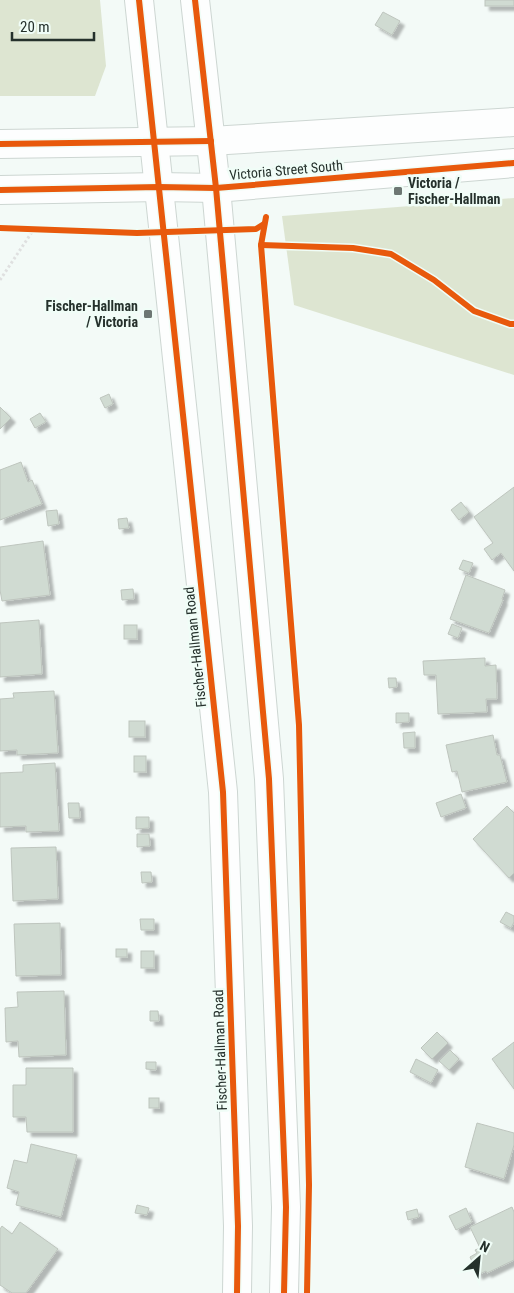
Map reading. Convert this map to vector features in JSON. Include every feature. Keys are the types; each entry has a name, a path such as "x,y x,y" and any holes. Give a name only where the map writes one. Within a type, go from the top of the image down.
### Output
{"main road":[{"name":"Fischer-Hallman Road","path":"139,0 223,792 238,1226 237,1293"},
{"path":"195,0 216,188 269,779 286,1207 284,1293"},
{"path":"0,144 211,141 514,122"},
{"name":"Victoria Street South","path":"0,190 159,187 216,188 514,163"}],"path":[{"path":"25,229 43,230"},
{"path":"0,280 34,229"}],"green space":[{"path":"0,0 100,0 106,66 95,96 0,96"},
{"path":"514,198 514,375 294,305 282,216"}],"building":[{"path":"485,0 514,0 514,6 485,6"},
{"path":"383,12 400,21 392,35 375,25"},
{"path":"109,394 113,404 105,408 100,398"},
{"path":"0,407 11,418 0,429"},
{"path":"40,413 46,422 35,428 30,419"},
{"path":"21,462 28,482 32,480 42,504 0,520 0,470"},
{"path":"514,487 514,571 501,553 492,560 484,549 493,543 474,517"},
{"path":"461,502 469,512 459,520 451,510"},
{"path":"57,510 59,524 48,526 46,511"},
{"path":"127,518 129,528 119,529 118,519"},
{"path":"43,541 50,595 2,601 0,590 0,547"},
{"path":"463,560 473,563 469,573 459,569"},
{"path":"466,575 505,590 503,600 489,633 450,619"},
{"path":"133,589 134,599 122,600 121,590"},
{"path":"39,620 42,674 0,677 0,623"},
{"path":"452,624 462,628 458,638 448,634"},
{"path":"124,625 137,625 137,639 124,639"},
{"path":"485,658 485,666 496,665 497,699 486,699 487,712 438,714 436,675 424,675 423,661"},
{"path":"388,678 396,678 397,687 389,688"},
{"path":"54,691 58,753 17,755 17,750 0,751 0,699 14,698 13,693"},
{"path":"396,713 409,713 409,722 396,723"},
{"path":"129,721 145,721 145,737 129,737"},
{"path":"415,732 415,748 404,748 403,733"},
{"path":"493,735 497,755 500,755 507,782 462,792 457,771 452,772 446,745"},
{"path":"134,756 146,756 146,772 134,772"},
{"path":"55,763 59,831 26,832 26,826 0,827 0,773 23,772 23,765"},
{"path":"461,794 466,808 441,817 436,803"},
{"path":"68,803 79,803 80,818 69,818"},
{"path":"507,806 514,813 514,873 509,878 473,839"},
{"path":"136,817 149,817 149,828 136,829"},
{"path":"137,834 149,834 150,846 137,847"},
{"path":"56,847 58,899 13,901 11,848"},
{"path":"141,872 151,872 152,882 142,883"},
{"path":"506,912 514,916 511,928 500,922"},
{"path":"140,919 154,919 154,930 141,930"},
{"path":"60,923 61,975 16,976 14,924"},
{"path":"116,949 127,949 127,957 116,957"},
{"path":"141,951 154,951 154,968 141,968"},
{"path":"64,991 66,1055 19,1057 18,1041 6,1042 5,1008 18,1007 17,992"},
{"path":"150,1011 158,1011 159,1021 150,1021"},
{"path":"437,1032 448,1043 432,1059 421,1048"},
{"path":"514,1042 514,1089 492,1059"},
{"path":"450,1050 459,1059 449,1070 439,1061"},
{"path":"416,1059 438,1070 431,1083 410,1072"},
{"path":"146,1062 156,1062 156,1070 146,1069"},
{"path":"26,1068 73,1068 73,1132 27,1132 26,1117 13,1117 13,1085 26,1085"},
{"path":"149,1098 159,1098 159,1108 149,1108"},
{"path":"477,1123 514,1133 514,1145 504,1179 465,1167"},
{"path":"31,1144 77,1155 61,1217 16,1205 19,1192 7,1188 14,1160 27,1163"},
{"path":"137,1205 149,1208 147,1215 135,1213"},
{"path":"512,1207 514,1212 514,1260 487,1273 486,1271 478,1275 470,1257 477,1253 475,1250 480,1248 470,1227"},
{"path":"466,1208 472,1222 456,1230 449,1216"},
{"path":"417,1209 419,1217 408,1220 406,1212"},
{"path":"20,1222 58,1249 26,1293 12,1293 0,1285 0,1229 2,1226 12,1234"}],"cycle path":[{"path":"139,0 223,792 238,1226 237,1293"},
{"path":"195,0 216,188 269,779 286,1207 284,1293"},
{"path":"0,144 211,141"},
{"path":"0,190 159,187 216,188 514,163"},
{"path":"266,217 261,245 299,725 309,1185 307,1293"},
{"path":"0,228 137,233 256,229 264,224"},
{"path":"261,245 353,248 391,254 434,280 474,311 514,324"}],"place":[{"name":"Victoria / Fischer-Hallman","path":"398,191"},
{"name":"Fischer-Hallman / Victoria","path":"148,314"}]}
